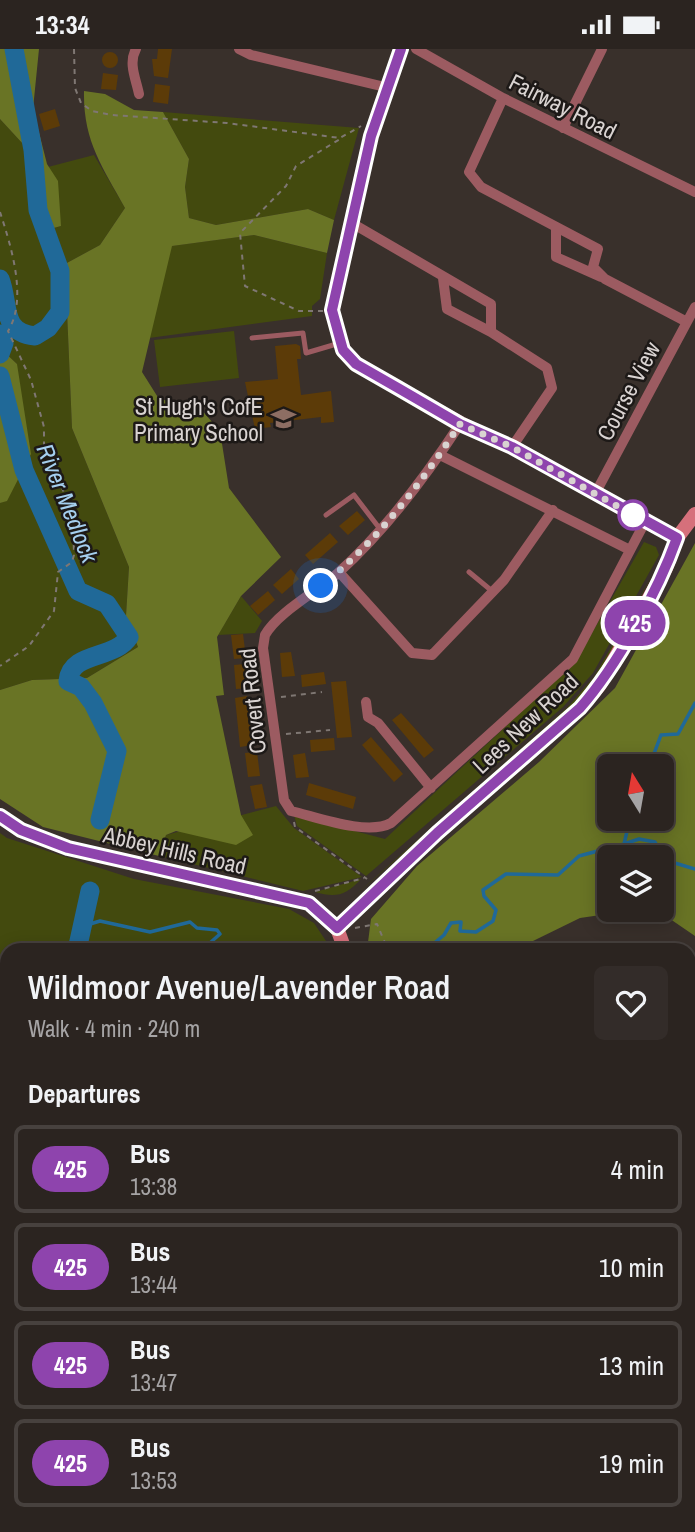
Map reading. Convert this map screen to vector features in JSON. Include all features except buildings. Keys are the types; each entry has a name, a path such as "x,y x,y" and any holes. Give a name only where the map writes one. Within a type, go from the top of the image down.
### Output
{"street":[{"path":"136,49 132,57 139,94"},
{"path":"239,49 251,55 385,87"},
{"path":"401,49 385,87 350,222 332,310 343,350 356,364 460,424 512,447 677,538"},
{"name":"Fairway Road","path":"416,49 503,98 695,193"},
{"path":"563,128 602,49"},
{"path":"503,98 469,172 481,187 598,250 593,267 605,279"},
{"path":"350,222 491,304 491,332"},
{"path":"556,227 556,257 687,322"},
{"path":"443,278 447,309 491,332 547,368 552,388 512,447"},
{"name":"Course View","path":"595,494 695,307"},
{"name":"Covert Road","path":"291,811 284,800 263,648 265,635 339,572 380,529 439,456 460,424"},
{"path":"439,456 630,550"},
{"path":"339,572 412,653 424,656 439,650 504,580 553,510"},
{"name":"Lees New Road","path":"337,928 437,833 580,708 598,686 666,568 677,538 695,513"},
{"path":"291,811 363,828 383,827 431,788 573,659 645,522"},
{"path":"366,702 368,717 378,723 431,788"},
{"name":"Abbey Hills Road","path":"0,816 21,830 68,848 309,903 337,928"},
{"path":"337,928 342,943"}],"lane":[{"path":"252,338 303,333 306,353 320,351 341,342"},
{"path":"326,515 354,495 380,529"},
{"path":"469,572 492,591"}],"path":[{"path":"74,49 75,88 81,103 92,111 113,115 227,123 341,138"},
{"path":"332,310 306,313 245,286 240,233 286,186 296,166 361,126"},
{"path":"0,212 15,280 14,321 8,331 31,380 44,428 44,454 68,500 73,517 72,562 60,570 54,611 29,646 0,666"},
{"path":"270,698 322,692"},
{"path":"275,735 330,730"},
{"path":"291,811 295,827 366,878 311,892"},
{"path":"337,928 377,924 385,943"}],"green space":[{"path":"0,49 39,49 33,109 47,164 58,181 61,226 50,229 34,204 23,144 0,119"},
{"path":"84,91 105,94 134,110 163,112 189,159 185,187 189,218 216,225 308,209 334,220 327,253 254,235 172,246 142,372 159,399 199,407 220,431 229,488 281,557 241,596 217,637 224,695 216,696 241,815 253,835 236,845 176,831 166,835 159,856 43,827 0,799 0,690 32,680 87,678 138,647 126,616 129,567 72,428 65,264 100,245 125,208 90,139"},
{"path":"163,112 359,128 334,220 308,209 216,225 189,218 185,187 189,159"},
{"path":"0,119 23,144 34,204 50,229 61,226 48,167 94,155 125,208 100,245 65,264 72,428 129,567 126,616 138,647 87,678 32,680 0,690 0,503 7,500 17,364 0,348"},
{"path":"254,235 327,253 320,299 312,306 312,316 149,338 171,246"},
{"path":"234,331 239,378 160,387 154,340"},
{"path":"0,348 17,364 31,454 7,501 0,503"},
{"path":"644,542 656,547 659,555 593,673 563,707 366,876 297,826 294,815 385,839 576,661"},
{"path":"695,543 695,936 674,922 674,845 597,845 597,916 580,918 531,943 368,943 371,919 417,866 539,762 615,688"},
{"path":"656,569 596,678 569,710 352,898 567,708 594,677"},
{"path":"241,596 262,621 255,633 218,635"},
{"path":"276,806 294,828 362,877 303,891 160,856 166,835"},
{"path":"0,833 7,838 134,879 289,909 314,923 327,943 0,943"},
{"path":"361,879 340,894 315,892"}],"waterway":[{"name":"River Medlock","path":"0,279 8,316 16,329 35,336 48,328 60,312 60,271 38,210 33,150 14,49"},
{"name":"River Medlock","path":"0,334 4,343 0,354"},
{"name":"River Medlock","path":"0,376 24,470 78,591 107,604 129,637 114,649 77,665 71,671 68,681 81,687 93,703 117,751 100,820"},
{"path":"654,754 661,735 678,734 695,703"},
{"path":"434,943 444,935 451,923 461,922 460,931 476,932 493,921 496,910 484,896 483,890 506,874 558,875 579,856 624,844 627,831"},
{"path":"624,844 639,839 655,842 665,860 695,869"},
{"name":"River Medlock","path":"79,943 90,891"},
{"path":"81,932 88,930 90,924 100,921 150,932 190,922 197,928 217,930 220,934 212,943"}],"bus line":[{"name":"425","path":"0,816 21,830 68,848 115,861 309,903 337,928 361,902 437,833 580,708 598,686 666,568 677,538 512,447 460,424 356,364 343,350 332,310 371,136 385,87 401,49"}],"place":[{"name":"St Hugh's CofE Primary School","path":"283,419"}],"route":[{"path":"321,586 339,572 380,529 439,456 460,424 512,447 633,515"}]}
